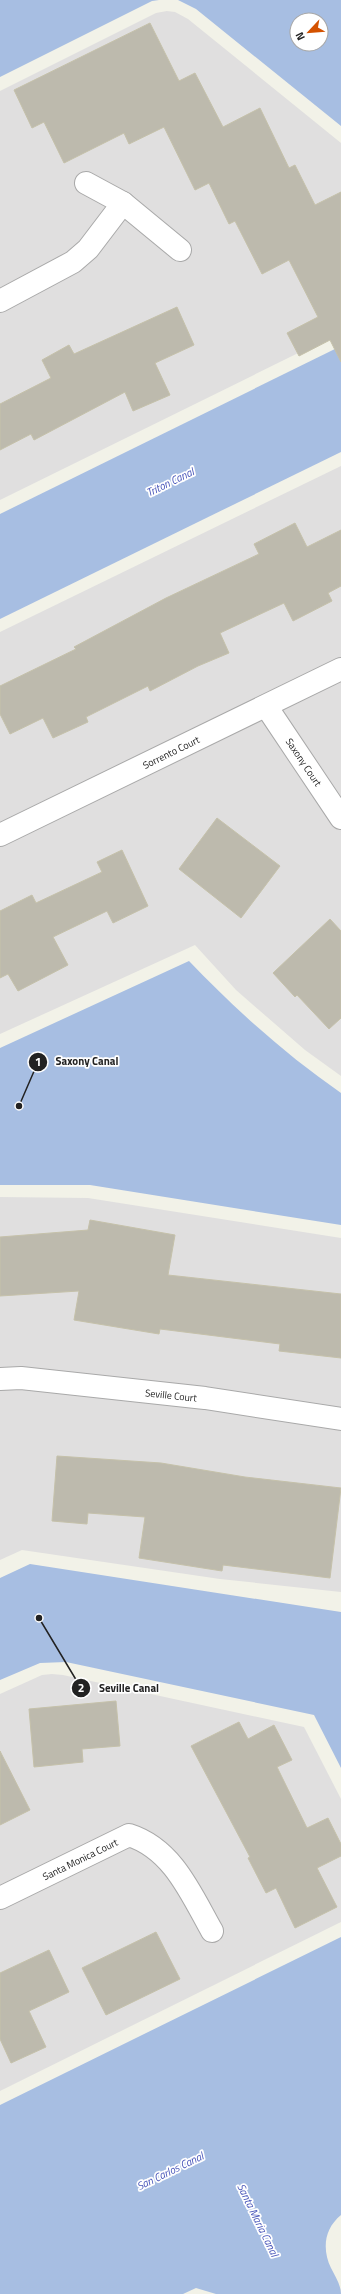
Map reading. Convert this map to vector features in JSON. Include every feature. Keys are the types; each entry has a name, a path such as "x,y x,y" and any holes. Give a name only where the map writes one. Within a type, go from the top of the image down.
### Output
{"street":[{"path":"86,183 123,203 180,250"},
{"path":"0,300 73,262 88,249 123,203"},
{"name":"Sorrento Court","path":"0,835 341,669"},
{"name":"Saxony Court","path":"266,706 341,818"},
{"name":"Seville Court","path":"0,1379 21,1378 205,1398 341,1419"},
{"name":"Santa Monica Court","path":"0,1898 129,1835 146,1842 163,1854 177,1871 212,1931"}],"shaded area":[{"path":"167,11 175,12 188,19 341,143 341,332 0,500 0,91 156,13"},
{"path":"341,466 341,1076 305,1050 236,990 195,945 0,1034 0,632"},
{"path":"0,1197 88,1198 341,1238 341,1592 220,1579 22,1550 0,1560"},
{"path":"42,1675 63,1675 304,1727 341,1799 341,1922 0,2091 0,1694"}],"water":[{"path":"0,0 159,0 152,1 0,77"},
{"path":"178,0 341,0 341,126 196,9"},
{"name":"Triton Canal","path":"341,346 341,452 0,619 0,514"},
{"path":"189,961 262,1031 300,1063 341,1093 341,1225 90,1185 0,1185 0,1048"},
{"path":"30,1564 341,1612 341,1768 314,1715 66,1662 40,1663 0,1680 0,1578"},
{"path":"341,1937 341,2215 335,2221 328,2233 326,2240 326,2254 339,2284 341,2294 216,2294 196,2288 183,2294 0,2294 0,2105"}],"building":[{"path":"150,23 179,81 195,73 223,127 260,108 289,168 295,165 315,205 341,192 341,362 330,340 299,356 287,333 318,317 289,260 262,274 235,221 229,224 209,183 195,190 164,127 129,144 124,133 64,163 44,122 32,128 14,90"},
{"path":"177,307 194,345 155,363 170,395 133,411 125,392 34,440 31,434 0,450 0,404 51,378 42,360 69,345 74,354"},
{"path":"295,523 307,547 341,530 341,586 328,593 332,601 293,621 284,603 220,633 229,653 198,666 150,691 148,686 86,717 88,722 53,738 43,718 10,734 0,714 0,686 76,649 74,647 166,598 259,554 254,544"},
{"path":"217,818 280,866 241,918 179,869"},
{"path":"122,850 148,906 113,923 107,911 53,937 68,965 18,991 8,974 0,978 0,911 32,895 36,903 102,872 97,862"},
{"path":"330,919 341,931 341,1018 329,1029 297,995 295,997 273,973"},
{"path":"90,1220 175,1235 168,1275 341,1294 341,1358 279,1351 280,1344 160,1329 159,1334 74,1320 79,1291 0,1296 0,1237 88,1230"},
{"path":"57,1456 161,1463 245,1477 341,1488 330,1578 223,1565 222,1571 139,1558 145,1517 88,1513 87,1524 52,1521"},
{"path":"116,1701 120,1746 82,1749 83,1762 34,1767 29,1709"},
{"path":"239,1722 248,1739 274,1725 292,1760 277,1767 307,1828 328,1818 341,1844 341,1856 317,1868 337,1907 295,1928 276,1888 266,1893 248,1858 250,1857 191,1746"},
{"path":"0,1751 30,1810 0,1825"},
{"path":"156,1932 180,1979 106,2015 82,1968"},
{"path":"49,1950 69,1992 29,2011 46,2047 11,2063 0,2039 0,1973"}],"place":[{"name":"Saxony Canal","path":"19,1106"},
{"name":"Seville Canal","path":"39,1618"}],"water label":[{"name":"San Carlos Canal","path":"170,2171"},
{"name":"Santa Maria Canal","path":"258,2220"}]}
